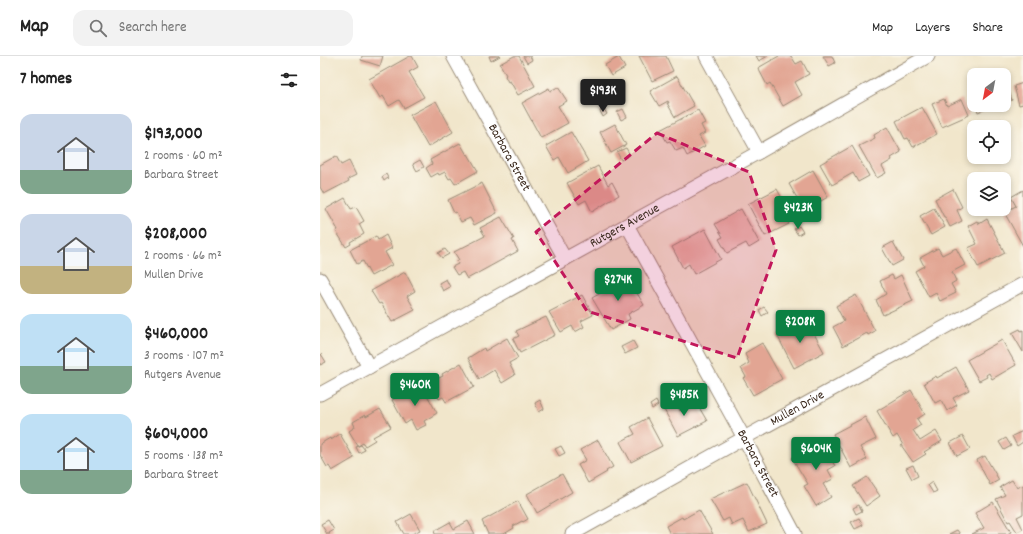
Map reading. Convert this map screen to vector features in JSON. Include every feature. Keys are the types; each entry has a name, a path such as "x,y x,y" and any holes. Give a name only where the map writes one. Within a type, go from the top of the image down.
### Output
{"street":[{"name":"Barbara Street","path":"453,56 565,259"},
{"path":"706,56 759,152"},
{"name":"Rutgers Avenue","path":"320,394 759,152 928,56"},
{"name":"Barbara Street","path":"626,225 744,438 795,534"},
{"path":"320,279 369,367"},
{"name":"Mullen Drive","path":"572,534 1023,284"}],"highlighted area":[{"path":"657,133 749,172 776,250 737,358 587,311 536,232"}],"building":[{"path":"362,56 383,56 380,66 361,60"},
{"path":"412,56 418,67 409,72 424,97 404,108 399,100 389,106 383,96 380,98 369,79"},
{"path":"489,56 500,56 491,61"},
{"path":"514,56 519,56 535,86 518,95 510,81 508,82 500,64"},
{"path":"523,56 530,56 532,60 527,63"},
{"path":"639,56 666,56 673,71 652,81"},
{"path":"756,56 768,56 759,61"},
{"path":"779,56 791,56 796,64 802,61 809,74 795,82 802,95 783,106 770,83 767,85 758,68"},
{"path":"823,56 832,56 835,63 829,66"},
{"path":"619,57 625,68 611,76 605,65"},
{"path":"677,76 694,106 675,117 667,103 669,103 668,101 659,106 650,91"},
{"path":"1023,83 1023,104 1019,105 1014,86"},
{"path":"558,87 567,101 558,106 568,123 541,138 522,103 549,88 550,91"},
{"path":"944,99 947,106 962,99 969,115 942,127 932,104"},
{"path":"436,101 453,132 428,147 410,115"},
{"path":"922,107 937,134 913,147 908,138 905,139 896,121"},
{"path":"604,109 607,114 603,117 600,111"},
{"path":"623,109 627,117 621,120 617,112"},
{"path":"698,110 705,123 701,125 705,133 699,136 705,146 687,156 683,148 676,151 670,141 667,142 660,130"},
{"path":"615,124 626,145 611,153 600,132"},
{"path":"887,127 901,152 882,166 886,173 877,178 859,146 875,138 874,135"},
{"path":"571,132 588,161 568,173 559,157 554,160 546,146"},
{"path":"460,143 478,171 455,184 451,178 449,179 445,172 439,175 438,173 431,177 426,168 432,164 430,160"},
{"path":"852,146 869,176 858,182 853,173 832,185 820,164"},
{"path":"626,148 630,155 621,160 617,152"},
{"path":"336,156 341,165 349,161 356,175 348,179 349,181 324,194 320,187 320,165"},
{"path":"420,160 424,167 417,171 413,164"},
{"path":"598,166 608,185 612,182 619,195 592,212 586,200 579,204 567,183"},
{"path":"813,170 828,197 810,207 807,202 801,205 789,184"},
{"path":"386,174 388,178 384,181 382,177"},
{"path":"482,183 497,213 474,225 470,218 461,222 456,212 454,213 448,200"},
{"path":"777,189 787,208 782,211 789,224 765,236 748,204"},
{"path":"953,189 962,207 957,210 962,221 950,227 935,199"},
{"path":"1023,190 1023,246 1006,216 1011,216 1011,208 1016,206 1011,197"},
{"path":"345,198 351,209 356,207 364,221 359,224 364,234 350,242 351,244 346,247 336,231 338,230 326,209"},
{"path":"934,208 945,227 931,235 920,216"},
{"path":"741,209 759,242 749,248 746,243 727,253 719,239 723,237 715,224"},
{"path":"501,217 514,239 512,240 518,251 467,279 463,272 457,275 452,267 458,264 457,261 459,260 454,252 485,236 480,228"},
{"path":"987,219 1005,253 978,267 968,248 977,244 968,226 977,221 979,224"},
{"path":"799,226 803,232 798,235 794,229"},
{"path":"705,229 721,259 694,274 689,264 683,268 672,247"},
{"path":"386,235 392,248 385,252 392,265 371,276 363,261 357,264 350,250 376,236 378,240"},
{"path":"893,242 903,260 892,266 882,248"},
{"path":"938,248 942,255 956,248 965,265 952,272 956,281 951,284 956,293 940,301 936,293 929,297 915,271 924,266 920,258"},
{"path":"445,249 449,254 442,258 438,253"},
{"path":"405,272 415,291 407,296 415,310 392,322 381,303 379,304 371,291"},
{"path":"625,273 644,305 628,314 630,319 611,330 592,298 615,285 612,280"},
{"path":"892,275 894,279 901,275 913,301 883,315 876,300 886,294 880,281"},
{"path":"446,279 450,287 443,291 439,283"},
{"path":"582,295 593,315 581,321 584,327 575,332 572,326 561,332 549,312"},
{"path":"856,295 875,331 868,335 867,333 843,346 833,327 844,321 836,306"},
{"path":"764,307 768,312 762,316 759,310"},
{"path":"546,317 555,335 520,353 513,339 519,336 516,331"},
{"path":"806,319 824,352 794,368 777,335"},
{"path":"1020,329 1021,331 1023,330 1023,352 1012,333"},
{"path":"507,338 518,358 509,363 515,375 502,383 494,370 479,379 468,358 484,348 485,351"},
{"path":"1002,340 1016,365 992,379 989,373 986,375 987,377 979,381 967,360"},
{"path":"633,341 637,348 625,354 621,347"},
{"path":"762,343 782,379 753,395 743,378 746,377 741,368 749,363 745,353"},
{"path":"321,354 326,362 320,365 320,355"},
{"path":"461,363 474,387 446,402 443,397 439,399 430,382 443,376 442,374"},
{"path":"956,367 969,390 953,398 957,405 947,411 941,400 935,403 924,383 936,376 937,378"},
{"path":"422,386 437,413 424,421 426,425 416,430 411,420 405,424 392,400 408,391 409,393"},
{"path":"911,390 925,414 917,419 921,425 913,430 920,441 936,431 942,441 924,452 926,454 913,462 901,445 903,445 897,435 893,438 877,411"},
{"path":"673,398 680,411 696,402 707,421 678,436 661,404"},
{"path":"540,400 544,409 539,412 535,403"},
{"path":"656,401 658,405 652,409 650,405"},
{"path":"380,409 391,427 373,437 375,440 365,446 363,443 358,446 349,431 355,427 353,422"},
{"path":"865,417 876,439 860,447 867,459 851,468 833,434"},
{"path":"647,418 662,446 631,462 620,442 635,434 631,427"},
{"path":"1023,431 1023,442 1017,446 1012,436"},
{"path":"340,434 354,458 332,471 329,466 327,467 320,455 320,444 330,438 331,440"},
{"path":"963,436 970,449 957,456 950,443"},
{"path":"1006,438 1011,446 1004,450 999,442"},
{"path":"598,440 613,467 588,483 578,465 586,460 580,450"},
{"path":"821,441 835,466 828,470 833,479 823,484 831,497 816,506 804,486 808,484 792,458"},
{"path":"361,445 365,450 359,453 356,447"},
{"path":"561,446 565,453 559,456 555,449"},
{"path":"985,456 999,480 990,485 977,460"},
{"path":"913,465 918,476 912,479 906,468"},
{"path":"562,474 572,492 537,513 527,494"},
{"path":"867,477 880,496 866,506 853,486"},
{"path":"1012,480 1017,488 1023,485 1023,514 1017,517 1023,529 1017,532 1010,521 1008,522 996,499 1005,495 1000,487"},
{"path":"747,482 767,524 749,532 743,520 732,525 729,518 723,521 710,499"},
{"path":"932,482 937,491 933,493 928,485"},
{"path":"518,501 528,519 513,526 514,528 504,534 488,534 482,521"},
{"path":"993,502 1011,532 1007,534 972,534 984,528 975,513"},
{"path":"859,505 862,511 856,514 853,508"},
{"path":"699,510 713,534 670,534 666,526"},
{"path":"411,514 420,530 412,534 404,534 397,522"},
{"path":"859,518 863,525 855,529 851,522"},
{"path":"328,520 334,530 329,533 330,534 327,534 321,524"},
{"path":"468,521 475,534 435,534 434,531 450,522 454,529"},
{"path":"957,530 960,534 949,534"}]}
